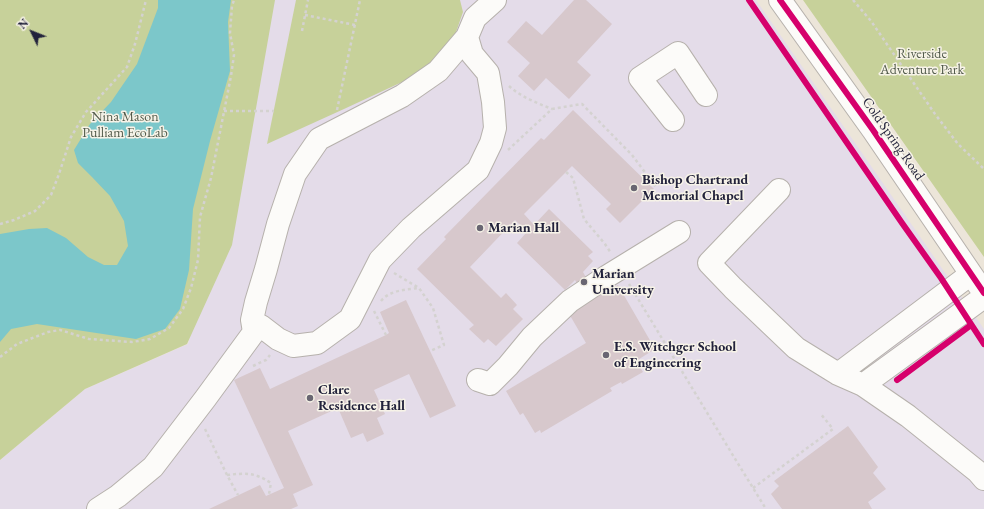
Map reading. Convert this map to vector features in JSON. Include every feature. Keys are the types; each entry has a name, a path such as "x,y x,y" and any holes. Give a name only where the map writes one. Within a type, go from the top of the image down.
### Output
{"street":[{"path":"254,332 252,320 256,302 278,224 295,174 319,139 402,96 438,71 471,18 495,0"},
{"name":"Cold Spring Road","path":"780,0 878,137 984,293"},
{"path":"98,509 118,496 153,467 254,332 261,326 278,339 293,346 317,343 350,319 380,260 411,228 478,170 491,143 495,128 493,102 488,73 472,54 471,18"},
{"path":"673,120 640,78 678,54 706,95"},
{"path":"779,190 709,263 796,348 838,374 863,385 908,416 978,472 984,479"},
{"path":"478,380 490,384 508,366 532,337 570,301 679,232"},
{"path":"838,374 971,274"},
{"path":"863,385 984,297"}],"path":[{"path":"0,224 35,211 51,195 71,137 86,112 127,68 135,44 146,0"},
{"path":"0,357 17,344 48,332 60,330 89,339 132,342 150,339 169,328 183,309 191,288 198,260 200,217 211,178 231,76 234,55 230,33 232,6 234,0"},
{"path":"302,31 308,0"},
{"path":"333,132 360,0"},
{"path":"853,0 871,21 935,114 958,144 984,169"},
{"path":"305,15 355,25"},
{"path":"506,152 552,109 582,104 632,155 656,187"},
{"path":"224,110 274,112"},
{"path":"566,172 573,178 584,219 605,244 612,255"},
{"path":"392,271 419,288 433,308 444,345 430,351"},
{"path":"627,280 766,509"},
{"path":"386,335 374,310 385,296 398,291 419,288"},
{"path":"247,369 266,360 271,355"},
{"path":"753,488 833,429 820,413"},
{"path":"204,426 226,475 238,495"},
{"path":"226,475 249,473 264,478 271,483 269,494"}],"shaded area":[{"name":"Marian University","path":"274,0 756,0 984,329 984,509 0,509 0,460 85,389 188,344"}],"green space":[{"name":"Nina Mason Pulliam EcoLab","path":"0,0 275,0 232,245 187,344 85,389 0,460"},
{"path":"296,0 460,0 463,12 455,35 428,70 267,144"},
{"name":"Riverside Adventure Park","path":"803,0 984,0 984,257"}],"water":[{"path":"158,0 231,0 228,22 230,71 193,209 189,270 180,309 165,329 136,339 37,324 11,329 0,342 0,234 29,229 47,228 66,238 88,257 104,265 117,265 128,246 124,221 110,196 78,163 74,150 90,124 111,102 137,64 158,8"}],"building":[{"path":"574,0 586,0 612,24 577,62 591,75 569,99 546,78 534,91 518,76 530,63 507,42 526,21 542,35"},
{"name":"Marian Hall","path":"573,110 654,189 620,223 606,209 611,204 572,166 524,214 534,225 549,209 593,252 588,256 593,261 583,272 597,297 618,285 655,349 636,361 643,372 622,384 621,382 610,388 612,391 541,433 540,430 535,433 523,413 520,415 506,391 586,343 568,312 587,301 575,280 565,290 517,243 527,232 515,220 470,267 501,298 506,293 517,305 513,309 523,319 496,346 488,339 484,343 469,329 474,325 417,269 446,239 444,237 541,138 544,140"},
{"name":"Clare Residence Hall","path":"406,300 456,406 430,418 409,374 374,390 385,414 377,418 384,434 367,442 363,433 351,438 338,408 288,431 313,485 293,494 298,506 291,509 209,509 260,485 266,496 284,488 234,380 260,368 270,389 386,335 389,333 380,312"},
{"path":"848,426 878,467 873,473 886,489 868,502 872,509 782,509 771,494 779,486 774,481"}],"cycle path":[{"path":"749,0 941,278 984,344"},
{"path":"780,0 873,130 984,293"},
{"path":"897,380 971,325"}],"place":[{"name":"Bishop Chartrand Memorial Chapel","path":"634,188"},
{"name":"Marian Hall","path":"480,228"},
{"name":"Marian University","path":"584,282"},
{"name":"E.S. Witchger School of Engineering","path":"606,355"},
{"name":"Clare Residence Hall","path":"310,398"}]}
